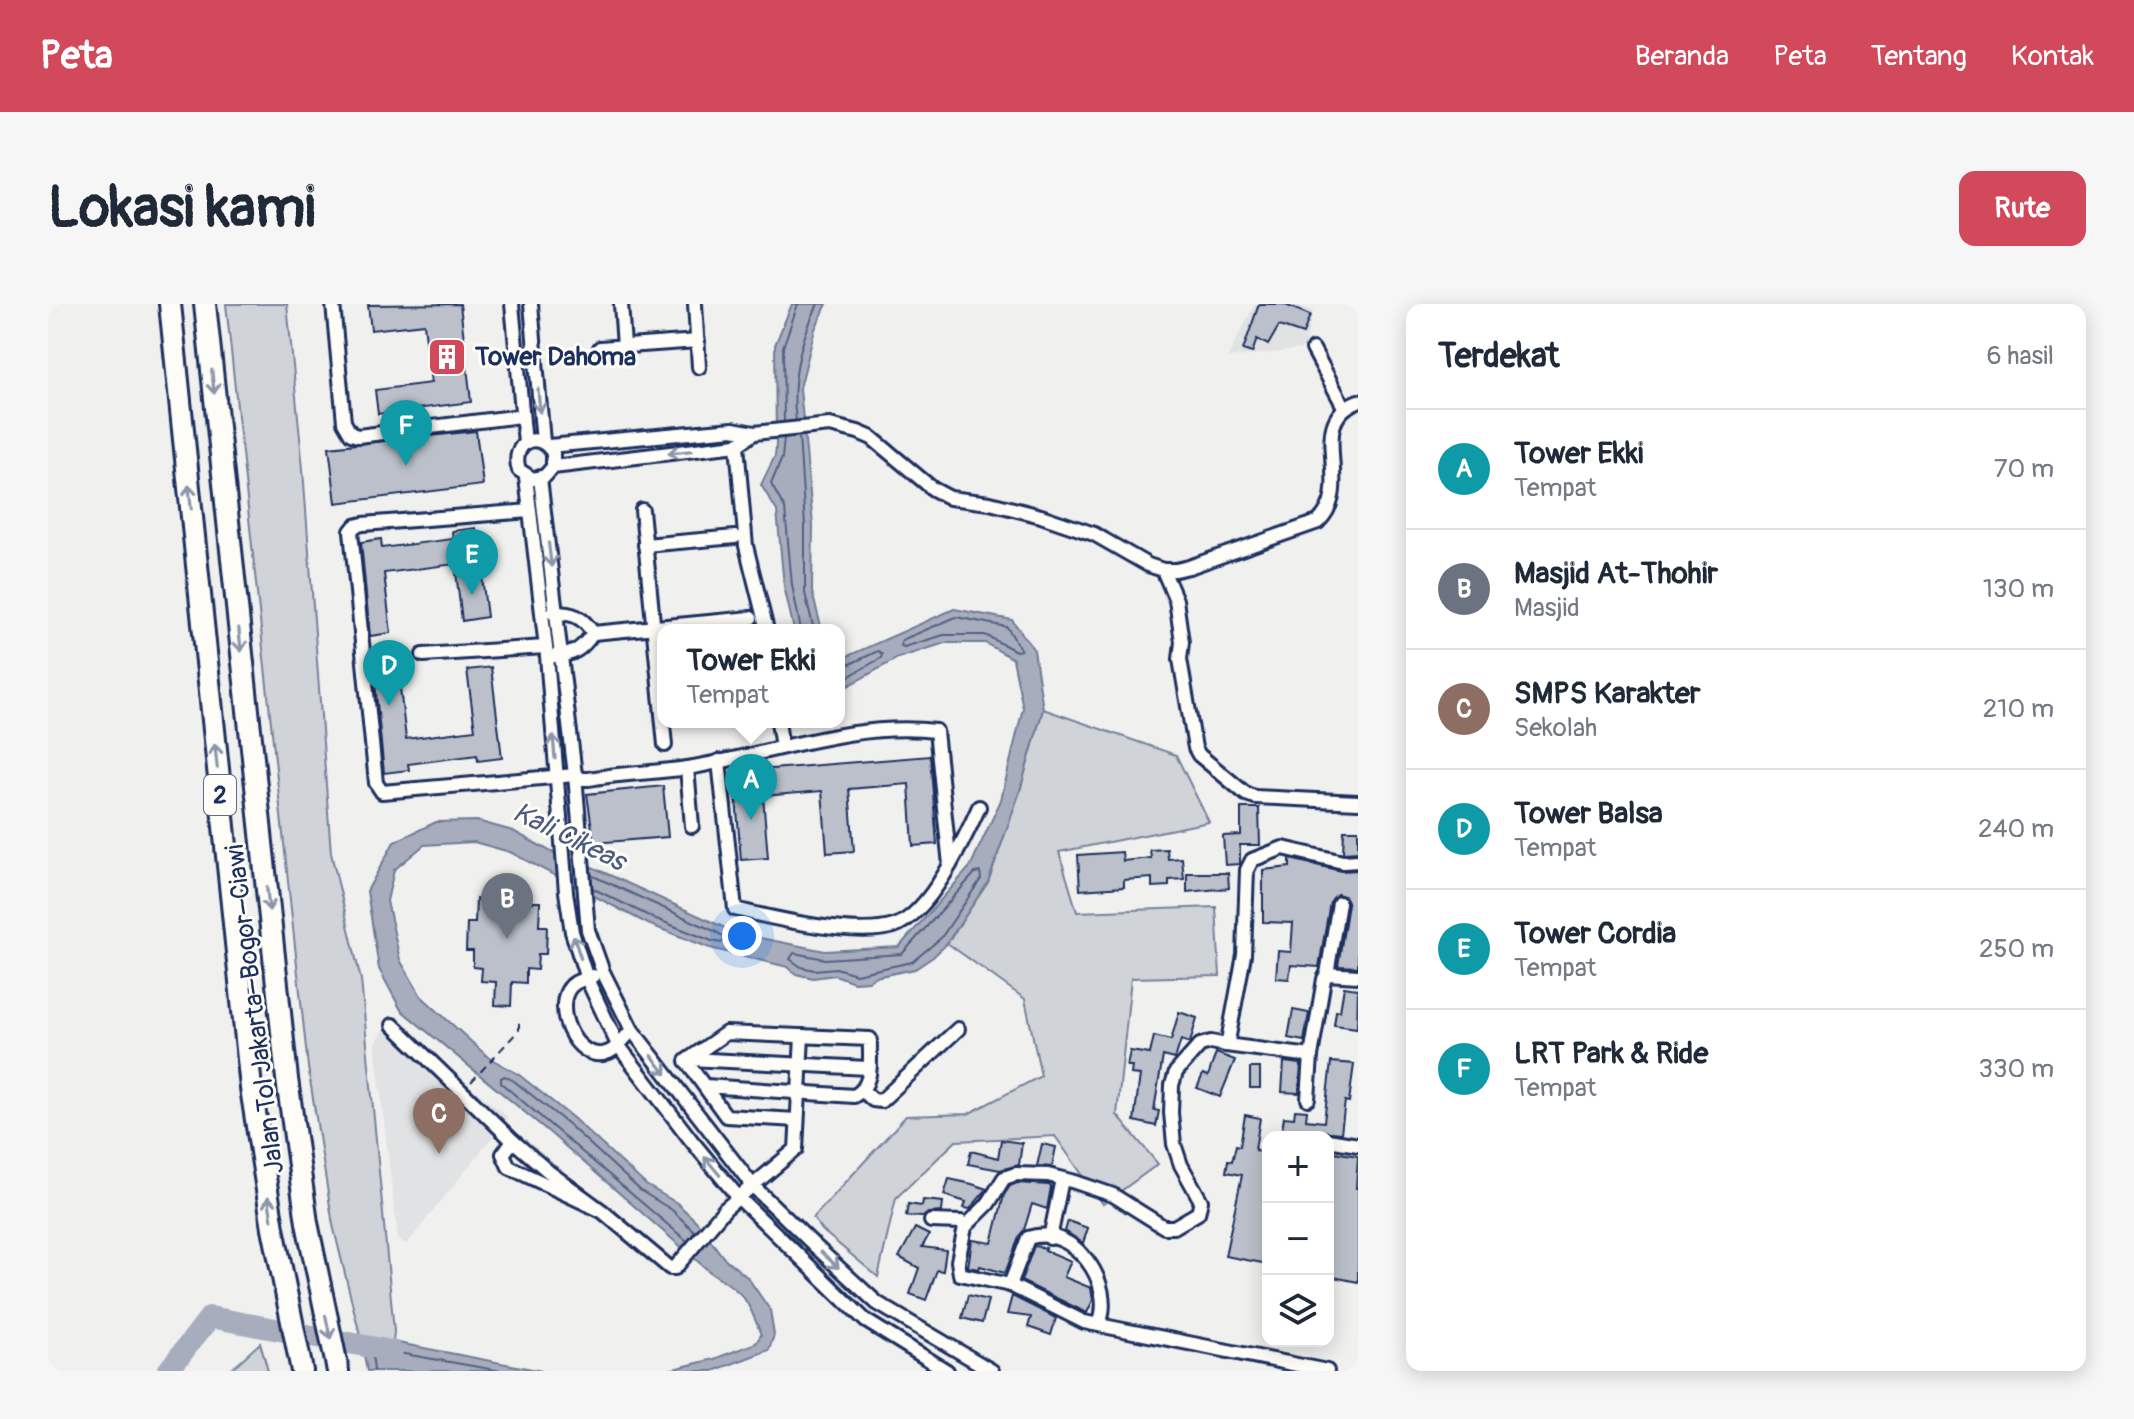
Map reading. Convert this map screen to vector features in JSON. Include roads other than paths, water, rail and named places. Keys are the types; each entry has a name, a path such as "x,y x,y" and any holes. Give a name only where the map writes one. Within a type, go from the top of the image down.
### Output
{"highway":[{"name":"Jalan Tol Jakarta–Bogor–Ciawi","path":"170,304 251,1088 284,1285 302,1371"},
{"name":"Jalan Tol Jakarta–Bogor–Ciawi","path":"205,304 287,1079 307,1223 338,1371"}],"street":[{"path":"333,304 344,422 351,434 358,436 521,416"},
{"path":"512,304 525,443"},
{"path":"531,304 546,444 554,460 553,467"},
{"path":"621,304 624,346"},
{"path":"695,304 699,367"},
{"path":"600,348 698,341"},
{"path":"1313,349 1344,407"},
{"path":"533,477 519,470 515,460 518,450 534,440 546,444 733,429 757,433 830,425 872,438 933,489 950,498 990,503 1041,516 1094,534 1148,565 1176,570 1318,522 1329,512 1334,496 1331,439 1336,419 1344,407 1358,401"},
{"path":"533,477 553,467 737,445 757,433"},
{"path":"737,445 746,546 766,624"},
{"path":"533,477 530,511 546,652 566,892 572,932 587,979 618,1045 738,1197 866,1321 947,1371"},
{"path":"533,477 557,613 588,930 603,972 632,1030 753,1186 877,1303 992,1371"},
{"path":"642,510 657,663"},
{"path":"530,511 363,524 351,531 379,789 388,793 575,775 589,779 687,768 854,734 917,729 936,731 950,865"},
{"path":"645,545 735,537"},
{"path":"1163,570 1176,600 1182,642 1180,659 1195,748 1199,755 1246,794 1255,797 1358,802"},
{"path":"541,613 575,615 584,619 593,633"},
{"path":"686,624 751,618"},
{"path":"423,655 571,654 583,647 593,633 657,627"},
{"path":"664,728 665,745"},
{"path":"779,728 782,747"},
{"path":"719,761 735,909 778,920 834,928 896,926 911,916 950,865 979,807"},
{"path":"687,768 692,826"},
{"path":"1226,1045 1244,955 1247,870 1252,860 1283,848 1343,862 1358,861"},
{"path":"1308,1099 1311,1056 1339,903"},
{"path":"603,972 574,983 568,990 564,1016 570,1032 587,1052 598,1055 611,1051 632,1030"},
{"path":"1327,974 1358,976"},
{"path":"393,1025 513,1141 670,1268 675,1268 684,1259 725,1209 796,1149 802,1036"},
{"path":"863,1091 873,1100 881,1101 958,1029"},
{"path":"705,1086 854,1096 863,1091 869,1082 870,1039 726,1033 686,1061 726,1116 797,1120"},
{"path":"1311,1056 1211,1042 1200,1045 1176,1072 1172,1085 1174,1144 1181,1165 1201,1201 1198,1213 1189,1220 1174,1227 1164,1227 1113,1195 1048,1175 1016,1174 1004,1178 988,1204 965,1227 958,1261 960,1274 1010,1285 1067,1316 1327,1371"},
{"path":"689,1059 868,1068"},
{"path":"468,1086 513,1141"},
{"path":"691,1140 703,1124"},
{"path":"513,1141 503,1154 509,1167 602,1211"},
{"path":"1334,1141 1358,1145"},
{"path":"1050,1238 1062,1179"},
{"path":"931,1221 961,1222 965,1227"},
{"path":"1010,1285 1028,1238 1040,1234 1072,1246 1085,1256 1096,1274 1104,1300 1104,1312 1099,1324"},
{"path":"866,1321 877,1303"}],"water":[{"path":"792,304 827,304 815,329 800,388 813,525 812,592 820,624 793,624 784,586 777,511 761,485 775,456 776,446 775,345"},
{"path":"954,609 1012,620 1034,650 1043,709 1019,794 988,882 947,943 915,969 854,982 835,975 813,978 796,974 788,967 710,948 648,924 510,852 474,842 424,845 394,870 387,901 400,960 421,996 488,1057 518,1074 573,1118 646,1185 677,1203 697,1222 723,1257 748,1278 770,1310 774,1335 769,1350 713,1371 665,1371 714,1359 756,1343 761,1335 748,1304 730,1285 710,1272 550,1133 401,1010 379,969 367,891 394,842 436,822 477,821 513,831 555,854 579,861 736,933 825,951 899,947 970,867 1001,800 1023,708 1013,659 985,643 945,643 898,658 845,688 845,655"},
{"path":"361,1339 393,1342 542,1371 367,1371"}],"waterway":[{"name":"Kali Cikeas","path":"168,1371 210,1317 392,1351"}],"place":[{"name":"Tower Dahoma","path":"447,357"},
{"name":"LRT Park & Ride","path":"406,466"},
{"name":"Tower Cordia","path":"472,595"},
{"name":"Tower Balsa","path":"389,706"},
{"name":"Tower Ekki","path":"751,820"},
{"name":"Masjid At-Thohir","path":"507,939"},
{"name":"SMPS Karakter","path":"439,1154"}]}
